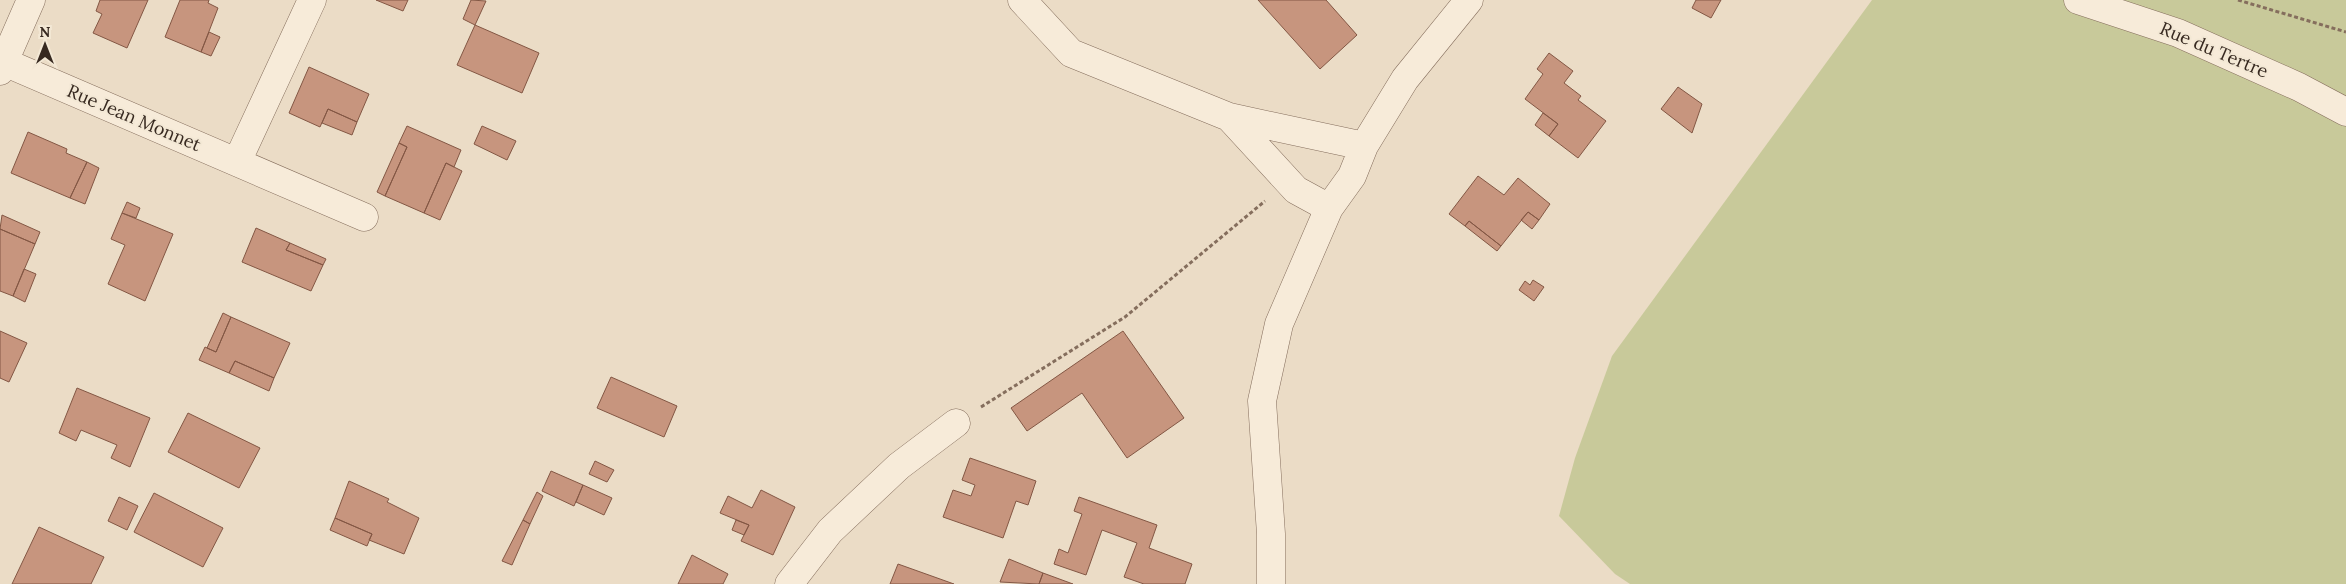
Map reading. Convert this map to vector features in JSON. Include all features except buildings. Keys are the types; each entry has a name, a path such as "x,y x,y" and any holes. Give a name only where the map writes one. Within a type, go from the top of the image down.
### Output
{"street":[{"path":"2,67 31,0"},
{"path":"237,162 312,0"},
{"path":"1022,0 1071,53 1229,117 1364,146"},
{"path":"1271,584 1272,534 1262,401 1279,324 1329,208 1352,176 1364,146 1405,80 1469,0"},
{"name":"Rue du Tertre","path":"2078,0 2178,33 2299,87 2346,112"},
{"name":"Rue Jean Monnet","path":"2,67 237,162 364,216"},
{"path":"1229,117 1296,190 1329,208"},
{"path":"789,584 830,531 898,466 956,423"}],"path":[{"path":"2238,0 2346,32"},
{"path":"956,423 1124,317 1288,182"}],"green space":[{"path":"1872,0 2346,0 2346,584 1630,584 1615,574 1559,516 1575,458 1612,356"}]}
